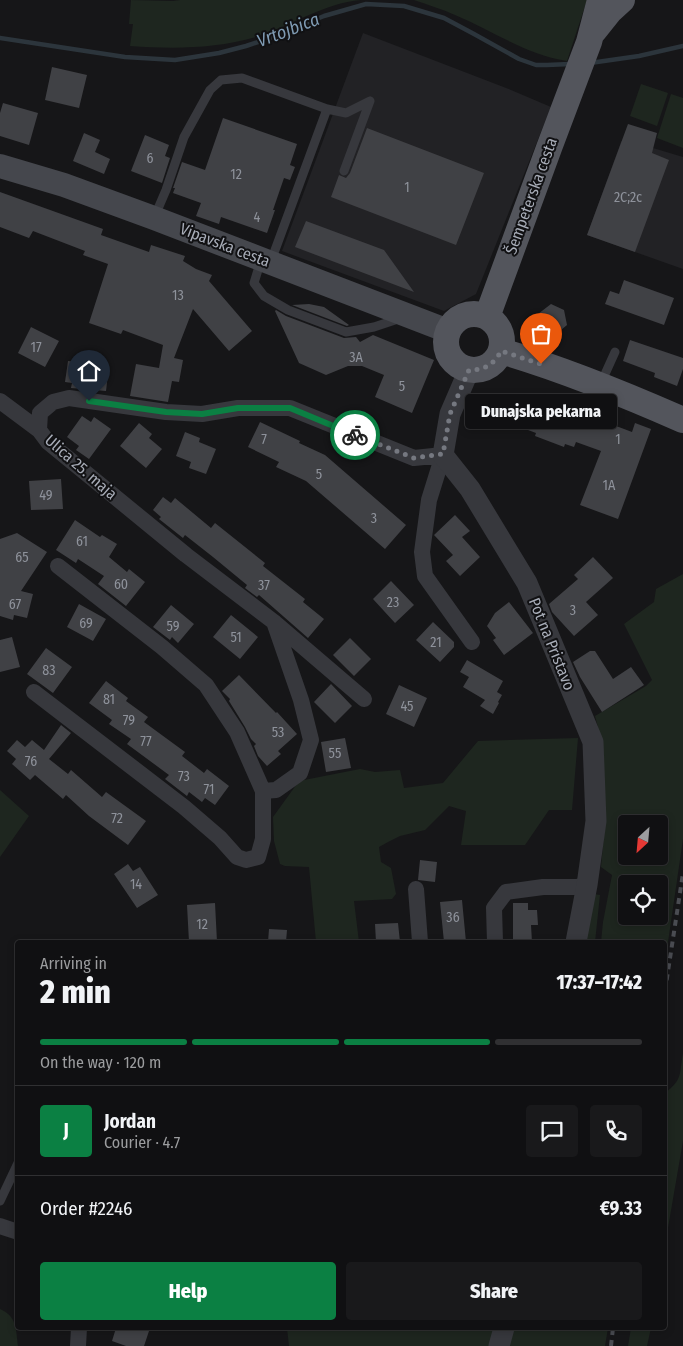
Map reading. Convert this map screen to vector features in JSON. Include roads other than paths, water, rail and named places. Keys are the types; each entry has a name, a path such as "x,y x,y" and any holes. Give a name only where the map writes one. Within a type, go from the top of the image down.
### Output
{"main road":[{"path":"584,54 600,0"},
{"path":"584,54 610,11 622,0"},
{"name":"Šempeterska cesta","path":"488,317 584,54"},
{"name":"Vipavska cesta","path":"0,166 64,186 154,218 448,331"},
{"path":"469,314 479,314 488,317 499,328 502,336 503,343 498,358 485,368 469,370 461,367 454,362 446,347 448,331 460,317 469,314"},
{"path":"501,351 600,385 683,420"}],"street":[{"path":"469,370 450,414 443,454 429,500 422,552 425,576 472,642"},
{"name":"Ulica 25. maja","path":"364,699 274,622 186,555 48,442 39,430 40,413 53,402 70,398 166,412 202,414 238,408 290,408 414,458 443,454"},
{"path":"0,401 39,430"},
{"name":"Pot na Pristavo","path":"443,454 470,489 527,583 593,742 596,821 587,885 576,940"},
{"path":"34,692 184,807 220,838 237,857 246,860 258,857 263,839 262,791 237,732 206,685 162,647 58,566"},
{"path":"262,791 276,790 300,773 311,740 301,700 274,622"},
{"path":"495,940 494,908 506,892 543,887 587,885"},
{"path":"416,889 420,940"},
{"path":"0,1225 15,1231"},
{"path":"78,1346 79,1330"},
{"path":"499,1346 503,1330"}],"lane":[{"path":"154,218 166,190 184,137 210,90 222,80 242,78 327,109 346,113 370,101 344,171"},
{"path":"327,109 266,261 254,283 264,296 288,310 346,332 374,327 406,316"},
{"path":"600,385 615,352"},
{"path":"0,1201 15,1169"}],"waterway":[{"name":"Vrtojbica","path":"0,38 125,57 175,60 219,53 246,46 324,16 366,4 404,6 444,18 519,59 536,65 570,64"},
{"name":"Vrtojbica","path":"590,63 639,56 683,46"}],"railway":[{"path":"667,978 683,873"},
{"path":"611,1346 613,1330"}],"place":[{"name":"Dunajska pekarna","path":"541,364"}]}
